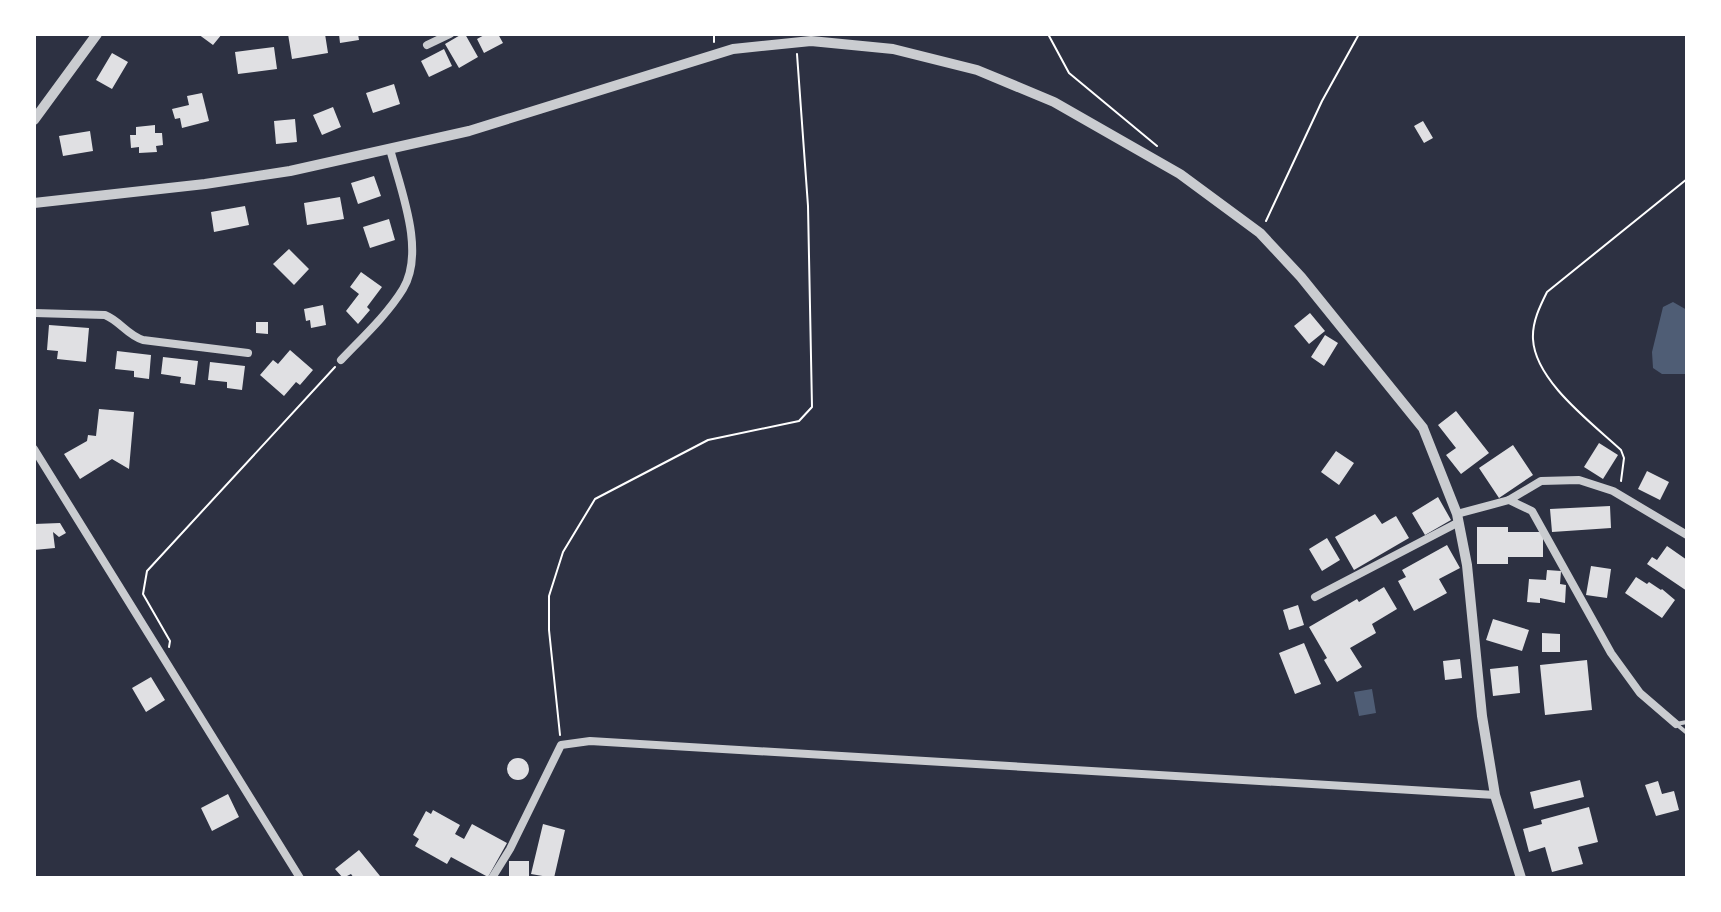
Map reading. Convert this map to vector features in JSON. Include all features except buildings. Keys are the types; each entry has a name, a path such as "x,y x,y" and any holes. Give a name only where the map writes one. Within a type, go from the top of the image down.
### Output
{"street":[{"path":"34,120 96,34"},
{"path":"427,45 450,34"},
{"path":"34,203 290,171 469,131 733,49 811,41 893,49 977,70 1054,102 1180,174 1260,233 1301,277 1423,428 1458,518 1495,795 1521,878"},
{"path":"341,360 404,287 411,265 410,230 390,149"},
{"path":"34,313 105,315 121,323 134,337 143,340 248,353"},
{"path":"34,449 300,878"},
{"path":"1315,597 1458,518 1509,500 1541,481 1579,480 1617,493 1687,535"},
{"path":"1509,500 1532,511 1611,653 1640,693 1676,724"},
{"path":"492,878 510,849 561,745 590,741 1495,795"}],"lane":[{"path":"1676,724 1687,722"},
{"path":"1676,724 1687,733"}],"path":[{"path":"1048,34 1069,73 1162,150"},
{"path":"1260,233 1322,101 1359,34"},
{"path":"561,745 549,630 549,596 563,552 595,499 708,440 799,421 812,407 808,206 796,43"},
{"path":"1617,493 1624,471 1621,450 1568,401 1548,375 1536,356 1533,338 1536,319 1547,292 1687,179"},
{"path":"167,663 170,641 143,594 147,571 341,360"}],"water":[{"path":"1673,302 1687,310 1687,374 1662,374 1653,368 1652,352 1663,307"},
{"path":"1372,689 1376,713 1359,716 1354,692"}]}
